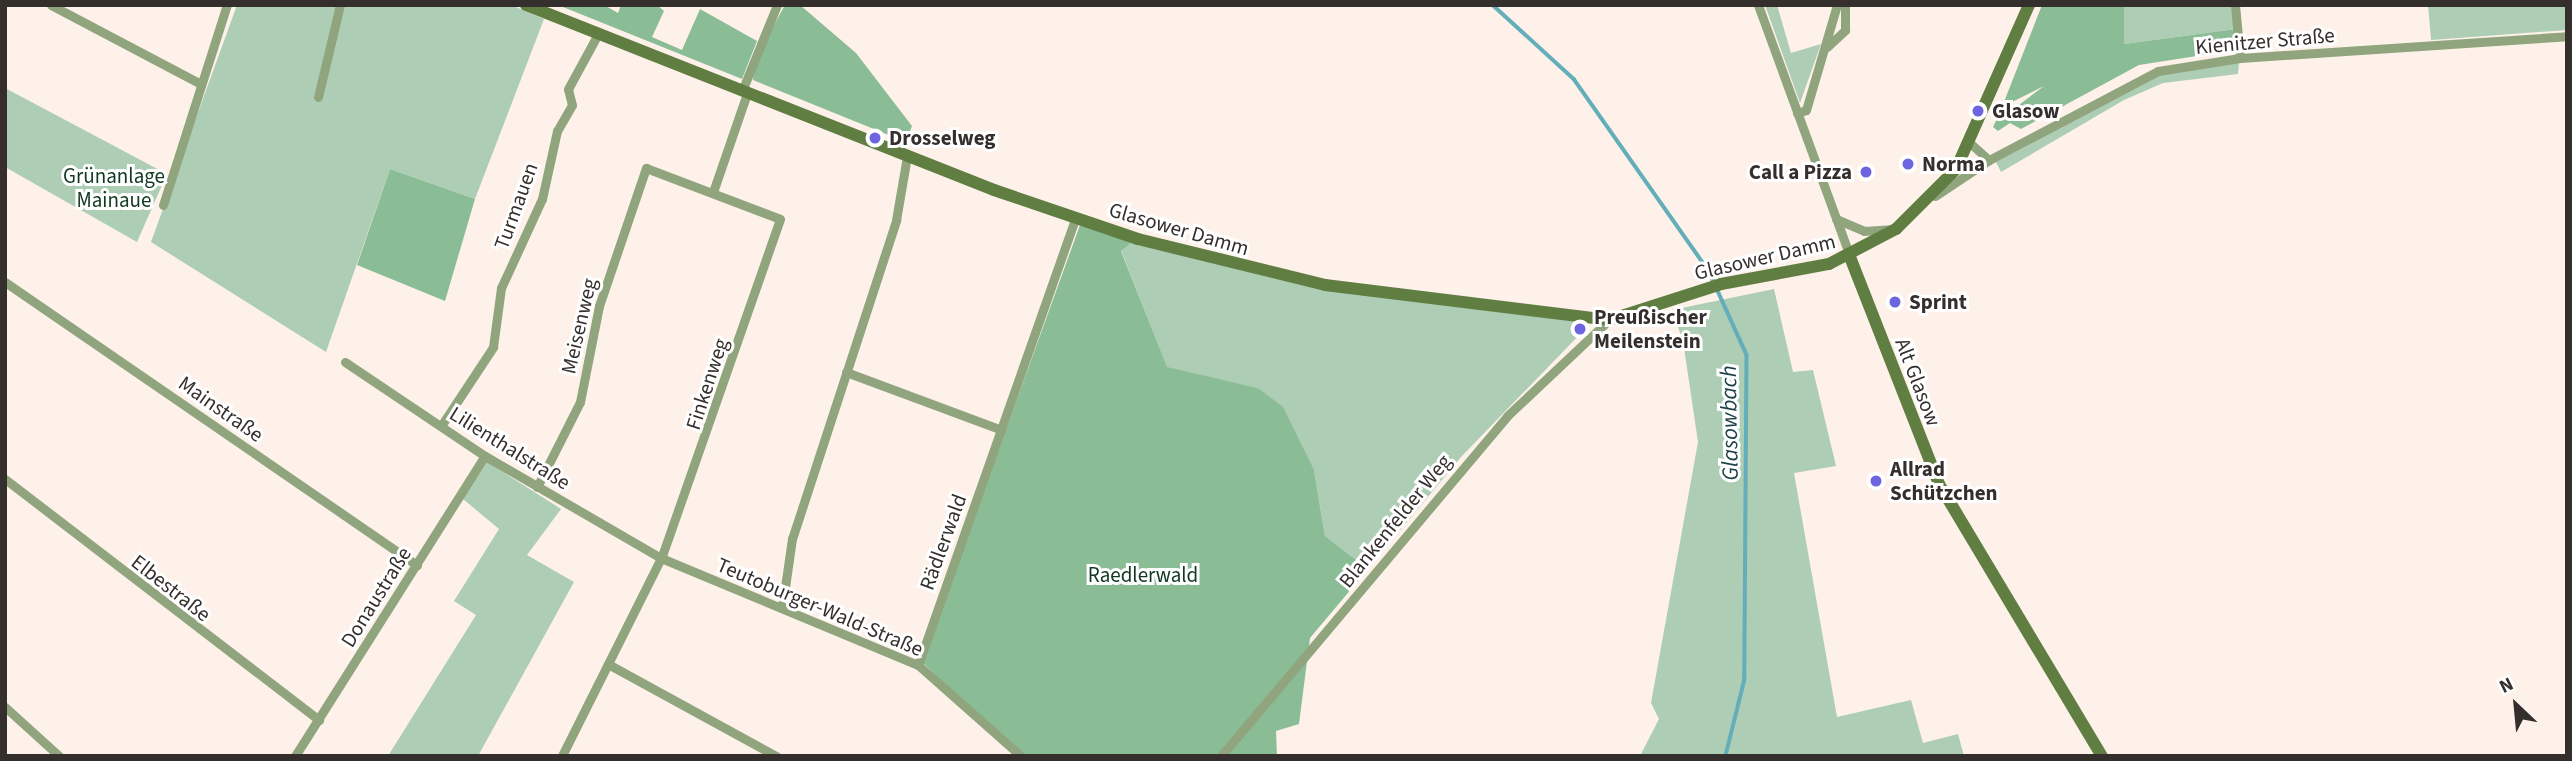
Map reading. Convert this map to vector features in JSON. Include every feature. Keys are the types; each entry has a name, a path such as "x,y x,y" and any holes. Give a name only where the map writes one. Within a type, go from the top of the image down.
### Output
{"street":[{"path":"51,5 201,84"},
{"path":"163,205 227,5"},
{"path":"318,97 341,5"},
{"name":"Glasower Damm","path":"526,5 1075,219 1325,285 1609,320 1721,285 1850,257 1896,229 1935,196 1970,143 2029,5"},
{"path":"713,192 745,92 777,5"},
{"name":"Alt Glasow","path":"1758,5 1850,257 1939,484 2102,756"},
{"path":"1797,113 1806,110 1837,5"},
{"path":"1826,47 1845,30 1845,5"},
{"path":"2235,5 2240,58"},
{"name":"Turmauen","path":"441,426 493,348 501,288 542,199 557,131 572,105 568,89 598,34"},
{"name":"Kienitzer Straße","path":"1935,196 1989,160 2143,76 2240,58 2567,36"},
{"path":"1970,143 1989,160"},
{"path":"782,608 792,539 896,220 908,156"},
{"name":"Meisenweg","path":"537,487 580,402 599,306 646,168 713,192"},
{"name":"Finkenweg","path":"562,756 661,558 780,219 713,192"},
{"name":"Rädlerwald","path":"918,665 1075,219"},
{"path":"1836,219 1864,231 1896,229"},
{"name":"Mainstraße","path":"5,282 417,565"},
{"name":"Blankenfelder Weg","path":"1221,756 1499,425 1609,320"},
{"name":"Lilienthalstraße","path":"345,362 485,456 661,558"},
{"path":"846,372 1002,430"},
{"name":"Donaustraße","path":"295,756 485,456"},
{"name":"Elbestraße","path":"5,479 319,720"},
{"name":"Teutoburger-Wald-Straße","path":"661,558 918,665 1021,756"},
{"path":"608,664 776,756"},
{"path":"5,707 59,756"}],"green space":[{"path":"237,5 511,5 544,19 475,199 390,169 326,352 151,242"},
{"path":"558,5 604,5 618,13 621,5 657,5 664,11 652,37 682,50 700,9 757,41 742,79"},
{"path":"785,5 800,5 856,53 912,126 906,142 753,80 755,59"},
{"path":"1765,5 1777,5 1791,53 1821,44 1800,103"},
{"path":"2042,5 2124,5 2124,44 2236,29 2237,43 2229,51 2139,65 2021,129 2010,123 1998,131 1993,127 2000,112 2007,114 2044,86 2002,107"},
{"path":"2124,5 2233,5 2236,29 2124,44"},
{"path":"2428,5 2567,5 2567,30 2431,40"},
{"path":"2239,62 2238,74 2163,83 2124,100 2001,172 1996,162 2159,75"},
{"name":"Grünanlage Mainaue","path":"5,88 167,174 137,242 5,167"},
{"path":"390,169 475,199 445,301 357,265"},
{"name":"Raedlerwald","path":"1080,225 1133,241 1121,251 1167,367 1258,388 1283,407 1314,470 1325,536 1368,569 1310,638 1299,724 1276,731 1277,756 1020,756 922,662"},
{"path":"1133,241 1330,289 1571,320 1583,331 1461,457 1368,569 1325,536 1314,470 1258,388 1167,368 1121,250"},
{"path":"1774,289 1793,372 1813,370 1836,466 1794,473 1837,717 1911,700 1923,743 1958,734 1964,756 1640,756 1659,719 1651,703 1698,442 1683,341 1672,310"},
{"path":"487,462 561,509 527,555 574,582 478,756 388,756 476,615 454,601 499,529 463,499"}],"waterway":[{"name":"Glasowbach","path":"1493,5 1574,79 1709,271 1747,355 1745,679 1726,756"}],"place":[{"name":"Glasow","path":"1978,111"},
{"name":"Drosselweg","path":"875,138"},
{"name":"Norma","path":"1908,164"},
{"name":"Call a Pizza","path":"1866,172"},
{"name":"Sprint","path":"1895,302"},
{"name":"Preußischer Meilenstein","path":"1580,329"},
{"name":"Allrad Schützchen","path":"1876,481"}]}
